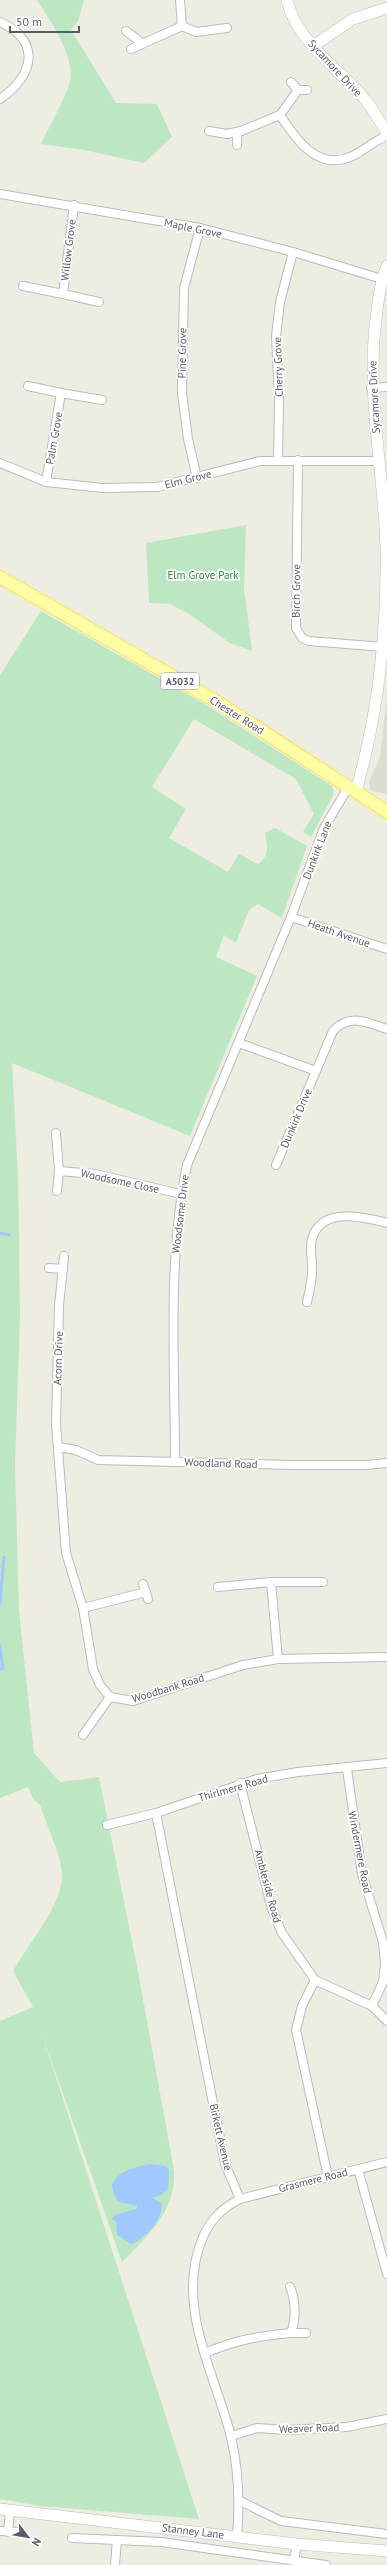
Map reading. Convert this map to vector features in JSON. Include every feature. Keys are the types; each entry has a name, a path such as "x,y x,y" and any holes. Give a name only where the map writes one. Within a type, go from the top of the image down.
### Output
{"main road":[{"name":"Chester Road","path":"0,577 212,699 387,812"}],"street":[{"path":"180,0 182,26"},
{"name":"Sycamore Drive","path":"287,0 299,26 313,46 363,97 378,115 387,135"},
{"path":"313,46 353,19 387,8"},
{"path":"0,22 20,33 27,46 28,59 25,74 14,89 0,98"},
{"path":"131,50 142,43 182,26 196,32 227,28"},
{"path":"126,31 142,43"},
{"path":"209,131 227,134 237,132 280,115 303,90 291,82"},
{"path":"280,115 298,142 308,151 327,158 342,160 350,157 376,140 387,135"},
{"path":"236,145 237,132"},
{"name":"Maple Grove","path":"0,194 74,205 200,228 293,252 382,279"},
{"name":"Willow Grove","path":"63,294 74,205"},
{"name":"Pine Grove","path":"197,478 188,439 182,393 182,370 184,288 200,228"},
{"name":"Cherry Grove","path":"278,460 279,400 276,336 280,302 293,252"},
{"name":"Sycamore Drive","path":"353,789 370,742 383,647 386,548 371,388 371,359 382,279 387,266"},
{"name":"Willow Grove","path":"23,286 99,302"},
{"path":"28,386 102,400"},
{"path":"371,388 387,387"},
{"name":"Palm Grove","path":"46,482 61,393"},
{"name":"Birch Grove","path":"298,460 296,628 302,638 309,641 383,647"},
{"name":"Elm Grove","path":"0,463 46,482 104,488 157,487 260,461 378,461"},
{"name":"Dunkirk Lane","path":"291,917 324,828 353,789"},
{"name":"Heath Avenue","path":"291,917 387,949"},
{"name":"Woodsome Drive","path":"175,1461 175,1260 181,1194 187,1165 196,1140 239,1043 291,917"},
{"name":"Dunkirk Drive","path":"276,1165 333,1031 339,1024 356,1018 387,1029"},
{"path":"239,1043 316,1071"},
{"path":"56,1133 60,1171 57,1191"},
{"name":"Woodsome Close","path":"60,1171 95,1174 181,1194"},
{"path":"307,1302 312,1272 312,1238 321,1224 334,1218 353,1215 387,1223"},
{"name":"Acorn Drive","path":"58,1447 56,1397 64,1256"},
{"path":"49,1268 63,1269"},
{"path":"58,1447 66,1553 83,1608 96,1678 110,1696 83,1735"},
{"name":"Woodland Road","path":"58,1447 76,1450 98,1460 293,1465 366,1465 387,1463"},
{"path":"218,1587 271,1582 323,1582"},
{"path":"271,1582 278,1659"},
{"path":"83,1608 147,1596 143,1584"},
{"name":"Woodbank Road","path":"110,1696 133,1701 242,1665 278,1659 387,1657"},
{"name":"Thirlmere Road","path":"107,1825 156,1813 240,1784 298,1772 347,1769 387,1763"},
{"name":"Windermere Road","path":"347,1769 362,1874 383,1942 383,1982 372,2006"},
{"name":"Ambleside Road","path":"240,1784 276,1921 292,1948 315,1980 372,2006"},
{"name":"Birkett Avenue","path":"156,1813 225,2164 240,2199"},
{"path":"315,1980 302,2006 296,2030 328,2177"},
{"path":"372,2006 387,2021"},
{"name":"Grasmere Road","path":"240,2199 387,2162"},
{"path":"358,2169 387,2274"},
{"path":"237,2536 240,2480 231,2436 204,2353 197,2324 193,2294 196,2258 214,2218 230,2204 240,2199"},
{"path":"290,2287 294,2296 294,2326 291,2333"},
{"path":"204,2353 232,2341 254,2336 306,2333"},
{"name":"Weaver Road","path":"231,2436 257,2428 287,2430 332,2428 387,2419"},
{"path":"240,2501 281,2521 387,2534"},
{"path":"5,2510 4,2531 22,2532"},
{"name":"Stanney Lane","path":"5,2510 297,2544 387,2551"},
{"path":"72,2538 161,2542 326,2565"},
{"path":"115,2565 117,2540"},
{"path":"294,2561 297,2544"}],"shaded area":[{"path":"387,696 387,794 371,791 369,782 380,757"}],"green space":[{"path":"37,0 84,0 78,21 71,30 116,103 157,104 172,137 144,163 84,150 41,144 63,100 71,75 70,64 66,52 49,18"},
{"name":"Elm Grove Park","path":"246,525 244,588 252,651 230,643 189,614 170,604 149,603 146,543"},
{"path":"41,611 203,703 332,786 334,794 311,837 303,832 314,814 296,779 194,719 152,787 186,809 169,838 228,872 239,854 258,864 262,861 267,851 265,833 275,828 307,846 282,918 258,904 249,910 236,943 224,935 216,957 257,976 190,1136 12,1063 18,1175 20,1316 15,1465 19,1611 34,1753 60,1782 99,1777 137,1966 174,2170 174,2184 171,2198 166,2210 151,2232 122,2262 42,2034 199,2519 40,2506 0,2499 0,2021 33,2007 13,1971 51,1911 61,1885 62,1873 56,1849 40,1805 33,1799 28,1787 0,1798 0,675"}],"water":[{"path":"150,2164 166,2166 169,2170 168,2189 161,2195 152,2198 161,2202 162,2208 153,2227 142,2238 131,2244 117,2235 116,2222 112,2219 115,2215 136,2209 138,2206 117,2200 113,2192 112,2185 118,2176 128,2170"}],"waterway":[{"path":"0,1233 9,1235"},
{"path":"0,1603 4,1557"},
{"path":"0,1646 3,1669 0,1669"}]}
